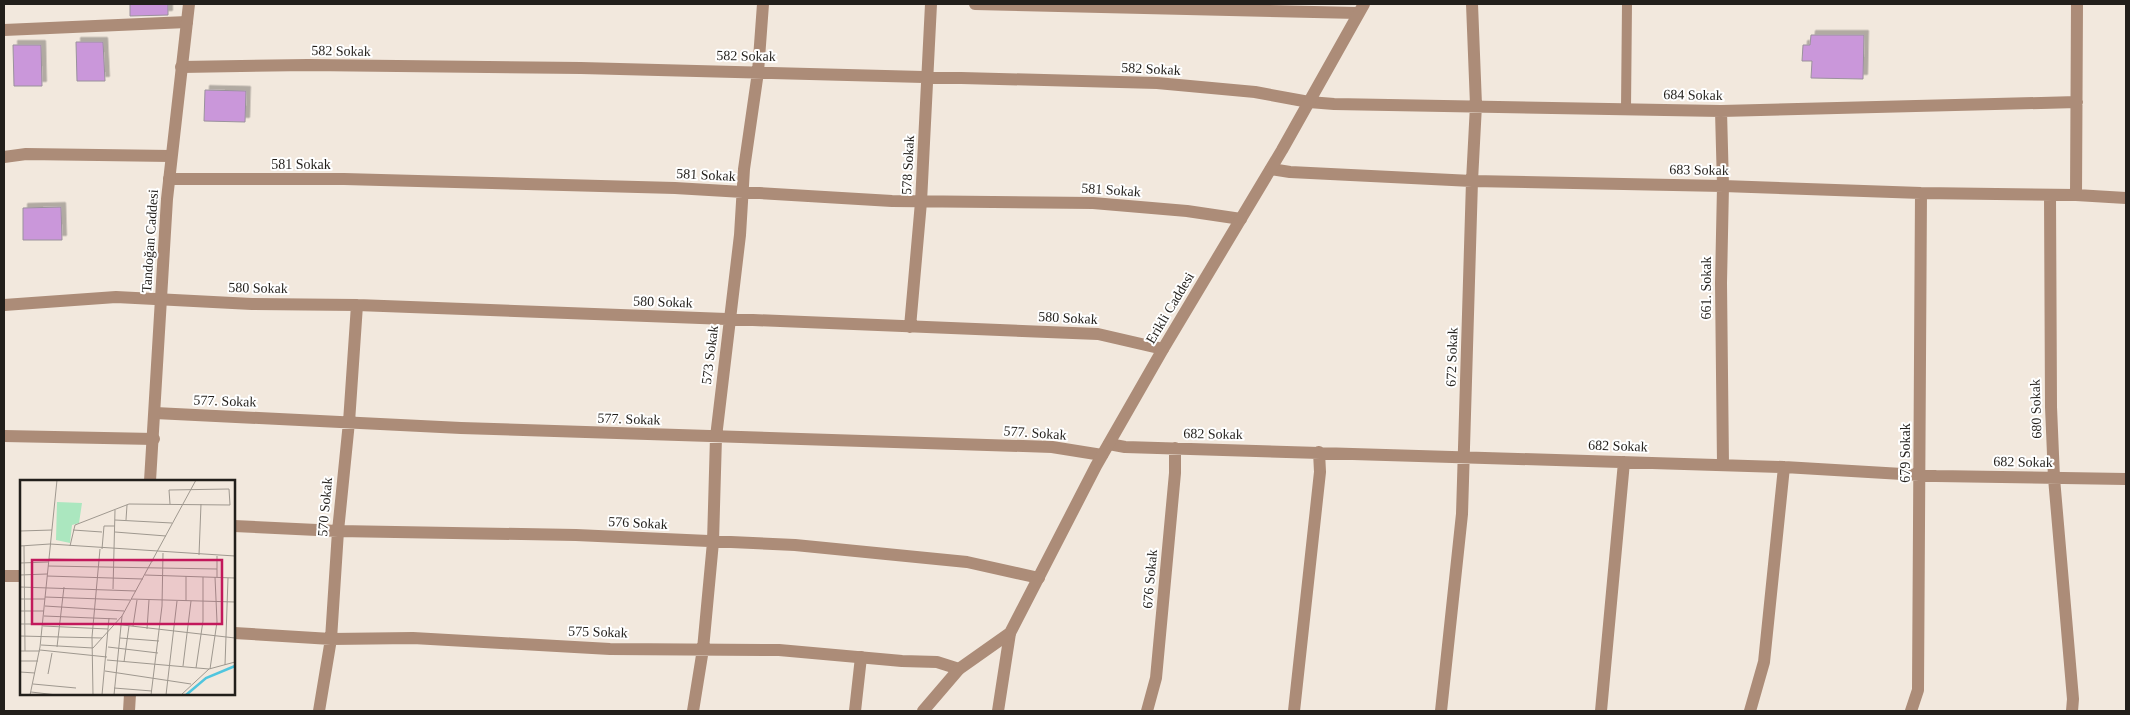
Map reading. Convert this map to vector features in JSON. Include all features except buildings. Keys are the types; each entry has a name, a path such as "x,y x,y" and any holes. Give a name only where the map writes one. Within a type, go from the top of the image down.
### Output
{"street":[{"name":"Tandoğan Caddesi","path":"150,480 169,179 189,4"},
{"name":"573 Sokak","path":"693,711 703,650 713,542 716,437 740,235 741,192 758,72 763,4"},
{"name":"578 Sokak","path":"910,327 921,202 931,4"},
{"path":"975,4 1361,8"},
{"name":"672 Sokak","path":"1441,711 1462,514 1476,105 1472,4"},
{"path":"2076,194 2077,4"},
{"name":"Erikli Caddesi","path":"1010,633 1102,455 1271,169 1361,8"},
{"path":"4,30 187,22"},
{"name":"582 Sokak","path":"181,68 318,65 928,76 1157,83 1255,92 1309,102"},
{"name":"684 Sokak","path":"1309,102 1721,111 2077,102"},
{"name":"661. Sokak","path":"1721,111 1723,186 1721,283 1723,465"},
{"path":"4,157 26,154 171,156"},
{"name":"683 Sokak","path":"1271,169 1290,172 1472,181 1723,186 1921,194 2076,194 2126,198"},
{"name":"581 Sokak","path":"169,179 344,179 675,188 921,202 1093,203 1187,211 1241,219"},
{"name":"679 Sokak","path":"1911,711 1918,690 1921,194"},
{"name":"680 Sokak","path":"2050,194 2051,407 2054,478 2074,699 2072,711"},
{"name":"580 Sokak","path":"4,305 116,297 729,319 1098,334 1163,349"},
{"name":"570 Sokak","path":"319,711 331,639 357,305"},
{"name":"577. Sokak","path":"155,414 461,428 1052,447 1102,455"},
{"path":"4,436 154,439"},
{"name":"682 Sokak","path":"1109,444 1125,447 1784,467 1920,475 2126,479"},
{"name":"676 Sokak","path":"1147,711 1156,678 1176,473 1175,448"},
{"path":"1294,711 1320,472 1319,452"},
{"path":"1601,711 1624,462"},
{"path":"1750,711 1764,662 1784,467"},
{"name":"576 Sokak","path":"235,526 338,531 576,535 794,545 968,562 1039,578"},
{"path":"4,576 20,576"},
{"path":"923,711 959,669 1010,633"},
{"path":"998,711 1010,633"},
{"name":"575 Sokak","path":"235,634 331,639 413,638 610,649 779,650 861,658 937,662 959,669"},
{"path":"855,711 861,658"},
{"path":"128,711 130,695"}],"lane":[{"path":"1626,109 1628,4"}]}
